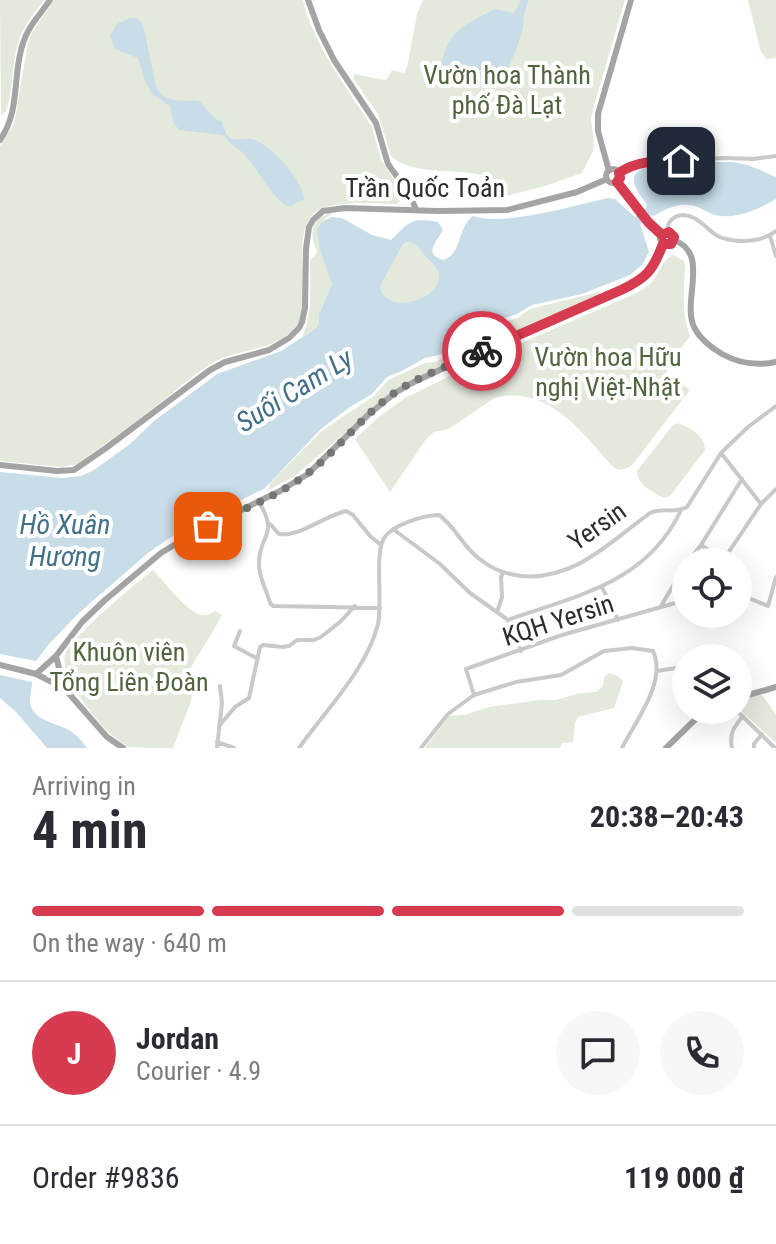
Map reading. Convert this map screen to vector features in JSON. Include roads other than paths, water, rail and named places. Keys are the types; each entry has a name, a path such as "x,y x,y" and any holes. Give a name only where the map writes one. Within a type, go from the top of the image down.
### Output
{"main road":[{"path":"0,140 14,108 24,40 50,0"},
{"path":"308,0 334,60 376,123 388,164 416,209"},
{"path":"617,182 611,183 608,175 599,139 598,114 631,0"},
{"path":"608,175 615,170 619,173 617,182"},
{"name":"Trần Quốc Toản","path":"0,465 74,470 210,370 225,362 269,350 295,333 304,317 309,227 319,213 337,208 507,210 577,192 608,175"},
{"path":"617,182 648,222 664,233 672,234 673,240 669,245 663,244"},
{"path":"36,674 56,656 82,622 161,553 308,474 368,415 404,387 640,281 653,268 664,233"},
{"path":"673,240 685,246 693,258 692,319 703,340 736,361 753,365 776,362"},
{"path":"56,656 64,688"},
{"path":"0,665 36,674 64,688 107,737 123,748"},
{"path":"752,694 776,687"},
{"path":"666,748 691,724"}],"street":[{"path":"619,173 629,166 650,161 776,156"},
{"path":"664,233 672,218 688,216 727,240 770,236 776,231"},
{"path":"770,236 776,256"},
{"path":"681,510 692,500 721,453 776,406"},
{"path":"721,453 761,504"},
{"path":"699,548 742,479"},
{"path":"732,548 761,504 776,489"},
{"path":"258,502 268,522 279,534 289,535 346,511 381,545"},
{"name":"Yersin","path":"393,529 430,515 439,515 481,561 503,573 535,577 569,570 650,513 681,510"},
{"name":"KQH Yersin","path":"393,529 440,564 470,593 508,620 602,587 622,576 650,556 671,532 681,510"},
{"path":"268,522 268,533 260,550 260,570 273,606 380,608"},
{"path":"299,748 354,672 375,633 380,608 381,545 393,529"},
{"path":"701,545 705,548"},
{"path":"497,612 502,597 503,573"},
{"path":"752,599 768,606 776,577"},
{"path":"602,587 618,620"},
{"path":"661,606 672,588"},
{"name":"KQH Yersin","path":"474,695 466,669 562,635 672,603"},
{"path":"219,726 235,707 249,698 260,647 283,647 300,639 321,637 355,606"},
{"path":"508,620 521,651"},
{"path":"240,631 234,646 258,659"},
{"path":"421,748 448,714 474,695 516,682 561,675 604,651 616,648 653,651 656,680 622,748"},
{"path":"657,671 672,669"},
{"path":"220,686 222,703 217,745 234,748"},
{"path":"732,748 730,737 737,724"},
{"path":"751,724 775,748"},
{"path":"754,748 762,734"}],"water":[{"path":"521,0 529,0 522,32 504,75 479,78 462,76 442,63 449,43 460,29 495,9 514,13"},
{"path":"129,18 138,19 143,25 159,92 168,99 199,101 222,122 231,139 251,139 267,147 292,173 304,199 286,206 273,194 243,153 224,135 179,130 173,122 170,106 152,94 146,84 138,58 115,49 110,36 117,24"},
{"name":"Hồ Xuân Hương","path":"733,162 776,177 776,199 738,215 715,215 686,205 652,215 640,224 649,252 642,265 630,275 582,294 532,305 505,318 485,335 425,358 387,377 372,394 321,429 264,489 187,526 148,553 80,612 36,661 0,654 0,472 62,478 81,476 130,444 154,421 217,374 281,351 316,328 332,284 320,250 317,229 322,222 331,217 342,218 372,235 391,240 411,222 438,222 443,230 432,251 444,260 454,251 464,227 473,216 486,219 520,217 608,198 615,199 635,217 647,204 637,191 634,179 646,167","holes":["403,244 418,247 436,268 438,281 425,296 404,302 394,301 385,296 380,287"]},
{"path":"0,675 32,682 30,701 35,713 72,732 87,748 47,748 0,698"}],"park label":[{"name":"Vườn hoa Thành phố Đà Lạt","path":"507,90"},
{"name":"Vườn hoa Hữu nghị Việt-Nhật","path":"608,372"},
{"name":"Khuôn viên Tổng Liên Đoàn","path":"129,667"}],"water label":[{"name":"Suối Cam Ly","path":"294,390"}]}
